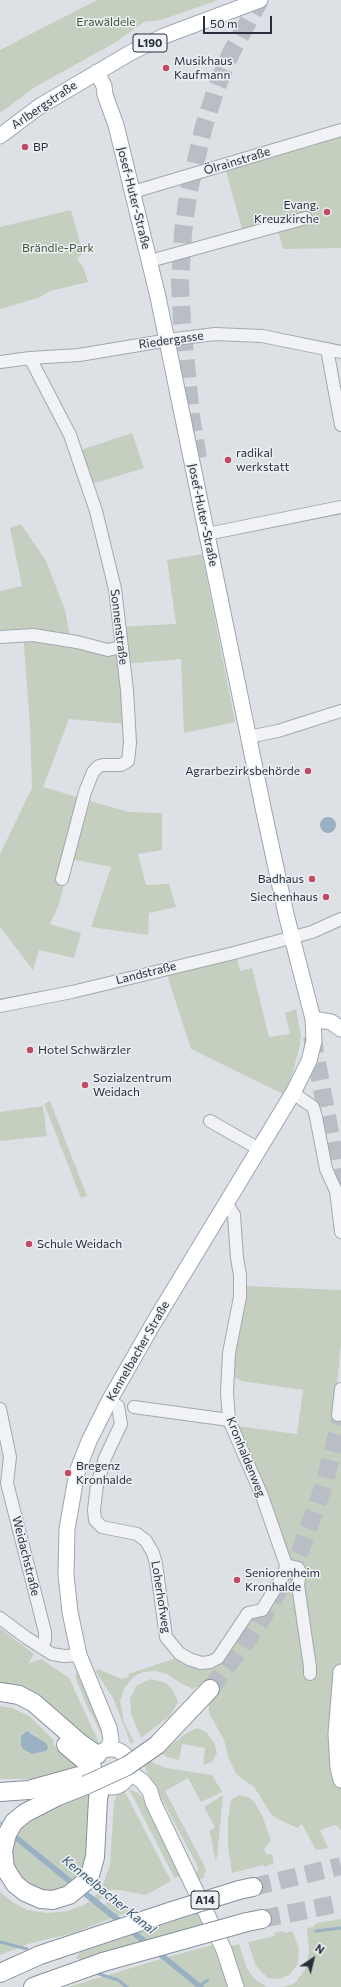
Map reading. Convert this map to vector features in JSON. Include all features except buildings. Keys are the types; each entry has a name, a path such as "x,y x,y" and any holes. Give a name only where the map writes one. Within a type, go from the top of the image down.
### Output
{"highway":[{"path":"1,1798 55,1783 127,1766 186,1716 210,1689"},
{"path":"0,1692 18,1695 34,1703 81,1744 103,1772 98,1799 95,1858 83,1891 71,1905 54,1910 32,1907 14,1898 0,1884"},
{"path":"0,1702 15,1704 33,1715 75,1754 103,1772"},
{"path":"1,1798 33,1798 103,1772"},
{"path":"83,1891 47,1900 25,1892 15,1884 7,1873 2,1851 7,1834 14,1822 25,1813 103,1772"},
{"path":"0,1784 55,1783"},
{"name":"A14","path":"0,1973 40,1955 95,1936 246,1889"},
{"path":"33,1987 103,1962 254,1921"},
{"path":"0,1968 40,1955"}],"main road":[{"name":"L190","path":"93,74 164,36 260,0"},
{"name":"Josef-Huter-Straße","path":"93,74 97,89 105,95 116,125 150,261 248,737 292,937 314,1026"},
{"name":"Arlbergstraße","path":"0,136 40,106 93,74"},
{"path":"314,1026 341,1030"},
{"name":"Kennelbacher Straße","path":"103,1772 111,1734 79,1654 70,1612 66,1575 67,1529 77,1472 89,1441 109,1401 153,1324 293,1093 309,1061 313,1046 314,1026"},
{"path":"341,1672 336,1734 338,1768 341,1780"},
{"path":"103,1772 140,1789 153,1802 224,1950 236,1987"}],"street":[{"name":"Ölrainstraße","path":"133,192 341,130"},
{"path":"150,261 306,218"},
{"name":"Riedergasse","path":"0,362 30,358 79,355 167,340 208,335 238,334 262,336 341,352"},
{"path":"327,349 341,425"},
{"name":"Sonnenstraße","path":"30,358 70,435 96,511 115,590 127,690 130,743 128,761 121,765 103,764 93,772 85,792 62,879"},
{"path":"207,534 341,506"},
{"path":"0,637 33,635 77,642 108,650 121,647"},
{"path":"248,737 278,731 341,711"},
{"name":"Landstraße","path":"0,1006 72,992 312,932 341,919"},
{"path":"293,1093 312,1107 316,1117 326,1169 336,1191 341,1232"},
{"path":"210,1121 259,1149"},
{"name":"Kronhaldenweg","path":"227,1204 234,1215 237,1258 240,1275 240,1297 231,1336 227,1368 229,1420 262,1496 286,1565"},
{"path":"338,1415 341,1389"},
{"name":"Loherhofweg","path":"109,1401 118,1406 121,1424 105,1458 97,1484 94,1510 95,1520 102,1527 138,1534 149,1545 156,1564 166,1637 179,1653 201,1663 210,1662 218,1658 248,1613 262,1610 284,1574 286,1565"},
{"path":"134,1407 229,1420"},
{"name":"Weidachstraße","path":"0,1408 10,1457 5,1462 7,1477 45,1632 42,1648"},
{"path":"286,1565 298,1568 300,1572 298,1585 310,1674"},
{"path":"0,1618 42,1648 60,1656 79,1654"}],"green space":[{"name":"Erawäldele","path":"97,0 218,0 161,20 144,22 116,42 35,87 0,113 0,50"},
{"path":"341,136 341,248 283,249 275,220 242,229 226,171"},
{"name":"Brändle-Park","path":"71,210 82,249 82,254 77,259 83,267 88,282 50,291 38,298 0,309 0,227"},
{"path":"132,433 144,468 92,484 81,450"},
{"path":"21,524 46,561 65,610 70,637 107,645 116,642 116,627 176,624 167,560 202,554 235,722 184,733 181,659 122,664 125,724 69,719 43,787 128,812 162,813 162,850 138,854 146,885 169,884 176,907 149,913 148,935 91,927 111,867 71,859 58,907 50,924 81,933 74,958 39,950 33,970 0,927 0,854 32,788 30,725 23,632 0,633 0,591 22,586 10,528"},
{"path":"237,958 240,971 252,968 269,1037 290,1034 285,1013 296,1009 301,1036 300,1045 292,1075 283,1094 191,1049 167,975"},
{"path":"50,1101 87,1196 81,1198 44,1104"},
{"path":"43,1106 47,1136 0,1141 0,1112"},
{"path":"247,1286 341,1290 341,1344 335,1406 341,1408 341,1830 336,1825 320,1830 328,1848 316,1850 302,1824 297,1828 276,1818 271,1814 254,1787 236,1774 228,1756 224,1740 209,1713 209,1701 203,1684 193,1689 167,1674 156,1671 143,1672 133,1677 124,1689 120,1701 124,1722 134,1742 131,1744 113,1698 96,1672 98,1669 122,1679 129,1677 128,1674 176,1658 196,1668 212,1665 251,1619 264,1613 293,1561 285,1552 236,1426 297,1434 303,1390 242,1381 230,1375 240,1307"},
{"path":"0,1628 34,1654 28,1664 41,1659 69,1678 101,1747 0,1687"},
{"path":"77,1671 103,1722 106,1743 86,1704 75,1676"},
{"path":"151,1679 166,1683 172,1689 178,1702 170,1716 141,1738 131,1713 130,1698 137,1685"},
{"path":"0,1706 12,1708 29,1716 53,1739 54,1745 64,1756 72,1757 82,1768 38,1779 0,1779","holes":["30,1732 46,1743 43,1752 28,1753 21,1746"]},
{"path":"197,1728 206,1732 214,1742 217,1753 212,1762 203,1765 205,1748 182,1744 179,1760 167,1757 161,1753 185,1734"},
{"path":"149,1761 166,1768 212,1775 222,1792 201,1802 188,1778 165,1791 205,1867 206,1871 203,1878 199,1880 196,1874 198,1870 197,1865 143,1764"},
{"path":"129,1789 138,1793 147,1803 180,1875 178,1877 175,1878 173,1875"},
{"path":"93,1790 92,1852 76,1882 15,1833 27,1819"},
{"path":"124,1790 171,1881 146,1895 119,1890 108,1890 99,1901 94,1897 102,1887 110,1865 114,1802 117,1795"},
{"path":"223,1795 217,1857 215,1860 209,1831 215,1827 204,1807"},
{"path":"239,1795 250,1798 262,1815 271,1841 264,1849 267,1855 272,1854 274,1863 264,1867 263,1865 232,1873 228,1845 228,1820 231,1800"},
{"path":"12,1838 72,1886 55,1895 22,1885 9,1857"},
{"path":"0,1892 14,1903 27,1910 47,1913 68,1911 80,1906 81,1907 90,1901 112,1918 74,1933 31,1943 0,1955"},
{"path":"110,1902 137,1910 118,1916 104,1904"},
{"path":"202,1912 208,1924 149,1941 138,1933"},
{"path":"341,1919 341,1987 283,1987 295,1983 306,1968 309,1952 307,1928 313,1927 317,1923"},
{"path":"282,1931 285,1933 292,1931 299,1948 298,1962 296,1967 289,1975 279,1979 268,1978 256,1966 248,1942 275,1936 275,1932"},
{"path":"132,1935 143,1943 83,1960 76,1958 79,1953"},
{"path":"216,1944 232,1987 205,1987 168,1957"},
{"path":"239,1944 246,1966 252,1976 267,1987 240,1987 228,1947"},
{"path":"161,1959 196,1987 68,1987"}],"water":[{"path":"328,817 335,822 336,825 331,832 328,833 321,828 320,825 325,818"},
{"path":"27,1731 46,1743 48,1748 46,1751 32,1754 24,1750 21,1746 21,1736"},
{"path":"0,1821 205,1987 196,1987 2,1830"}],"waterway":[{"path":"316,1931 341,1928"},
{"path":"0,1942 27,1949"},
{"path":"96,1973 118,1980 127,1987"},
{"path":"202,1984 208,1980"}],"tunnel":[{"path":"198,458 191,416 180,282 183,233 188,195 204,126 216,89 231,53 260,0"},
{"path":"312,1036 341,1191"},
{"path":"210,1689 257,1627 301,1549 324,1485 341,1419"},
{"path":"253,1887 341,1866"},
{"path":"262,1919 341,1903"}],"place":[{"name":"Musikhaus Kaufmann","path":"166,68"},
{"name":"BP","path":"25,147"},
{"name":"Evang. Kreuzkirche","path":"327,212"},
{"name":"radikal werkstatt","path":"228,460"},
{"name":"Agrarbezirksbehörde","path":"308,771"},
{"name":"Badhaus","path":"312,879"},
{"name":"Siechenhaus","path":"326,897"},
{"name":"Hotel Schwärzler","path":"30,1050"},
{"name":"Sozialzentrum Weidach","path":"85,1085"},
{"name":"Schule Weidach","path":"29,1244"},
{"name":"Bregenz Kronhalde","path":"68,1473"},
{"name":"Seniorenheim Kronhalde","path":"237,1580"}],"water label":[{"name":"Kennelbacher Kanal","path":"109,1895"}]}
